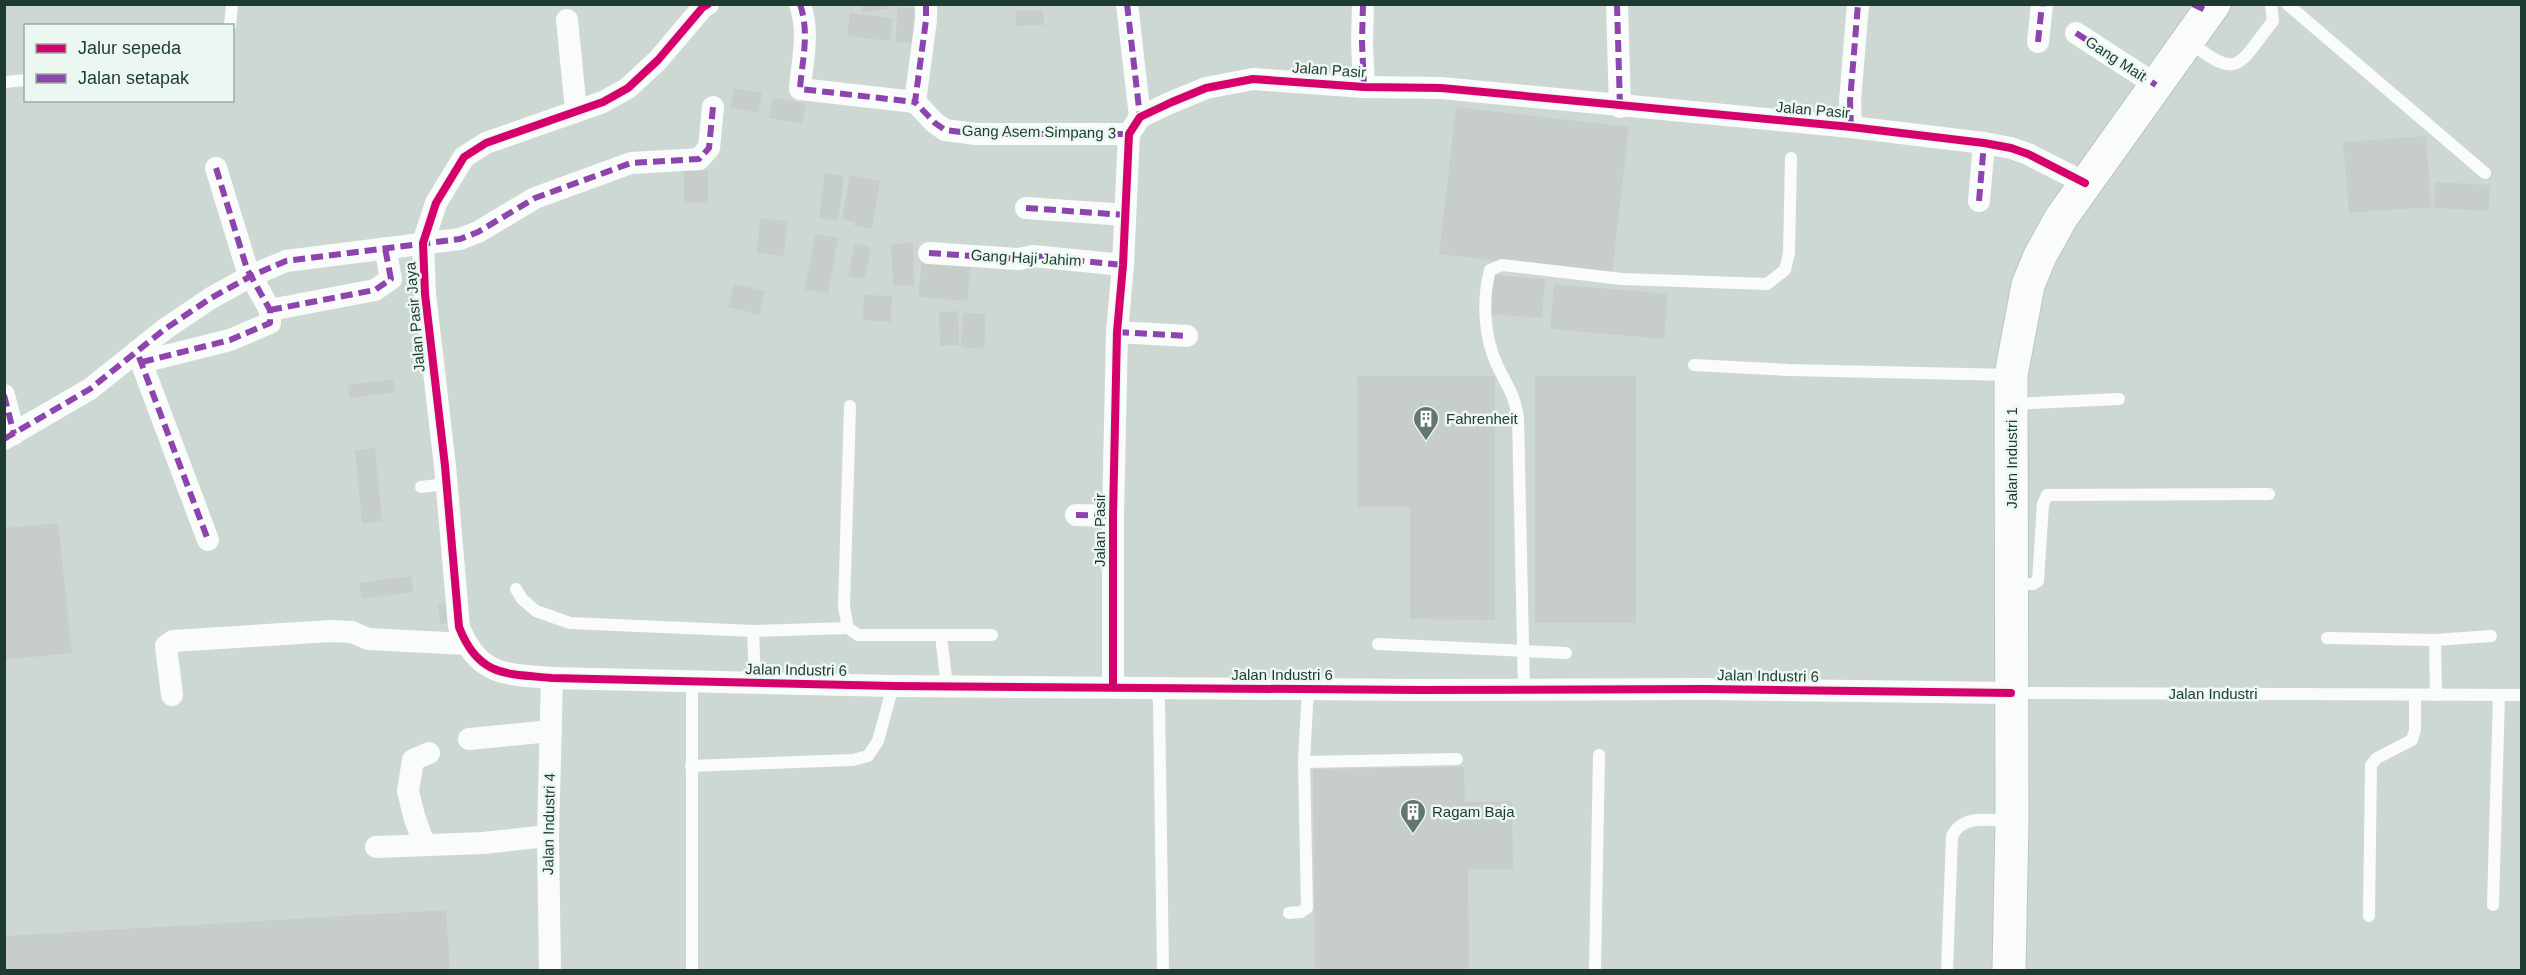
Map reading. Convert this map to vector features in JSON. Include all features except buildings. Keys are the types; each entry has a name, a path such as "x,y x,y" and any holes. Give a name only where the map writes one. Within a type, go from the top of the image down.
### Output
{"street":[{"name":"Jalan Pasir Jaya","path":"552,678 504,674 483,663 466,644 459,627 425,294 423,243 436,203 464,157 486,142 603,102 628,88 658,60 708,4"},
{"path":"800,4 805,21 806,54 800,89 915,102 926,4"},
{"path":"1127,4 1135,125"},
{"path":"1363,4 1364,87"},
{"path":"1617,4 1620,107"},
{"path":"1851,127 1850,101 1858,4"},
{"path":"2038,42 2042,4"},
{"name":"Jalan Industri 1","path":"2009,970 2013,584 2011,389 2028,285 2061,218 2188,40 2205,7"},
{"path":"567,20 576,110"},
{"name":"Gang Mait","path":"2076,33 2156,85"},
{"name":"Jalan Pasir","path":"1113,687 1113,516 1117,332 1125,215 1135,125 1206,88 1252,79 1364,87 1441,88 1620,107 1851,127 1984,143 2028,153 2085,183"},
{"name":"Gang Asem Simpang 3","path":"915,102 934,123 945,129 987,134 1135,125"},
{"path":"4,395 9,437 139,357 165,328 211,298 251,276 286,261 460,239 478,232 535,198 631,163 699,159 709,148 713,106"},
{"path":"1979,201 1984,143"},
{"path":"139,357 248,334 270,323 270,310 251,276 216,168"},
{"path":"1026,208 1125,215"},
{"path":"270,310 375,290 391,279 385,248"},
{"name":"Gang Haji Jahim","path":"929,254 1019,259 1034,256 1123,265"},
{"path":"1117,332 1187,336"},
{"path":"139,357 208,540"},
{"path":"1076,515 1113,516"},
{"path":"172,695 166,646 173,641 331,631 352,632 368,639 466,644"},
{"name":"Jalan Industri 6","path":"552,678 893,686 1705,689 2011,693"},
{"name":"Jalan Industri 4","path":"550,970 548,836 552,678"},
{"path":"469,739 551,731"},
{"path":"424,844 408,791 413,760 429,753"},
{"path":"376,847 483,843 548,836"}],"lane":[{"path":"230,24 232,4"},
{"path":"2188,40 2214,61 2226,65 2240,62 2273,21 2271,4"},
{"path":"2287,4 2485,173"},
{"path":"4,82 24,80"},
{"path":"1524,690 1518,417 1514,395 1497,364 1488,333 1486,303 1490,270 1503,265 1622,279 1767,284 1785,270 1789,253 1791,158"},
{"path":"1694,365 1789,370 2120,399"},
{"path":"850,406 844,607 848,627 858,635 992,635"},
{"path":"421,487 446,484"},
{"path":"2013,584 2033,584 2038,581 2043,504 2047,495 2269,494"},
{"path":"516,589 522,599 536,611 570,623 753,631 848,627"},
{"path":"753,631 755,682"},
{"path":"941,636 946,686"},
{"path":"2327,638 2435,640 2491,636"},
{"path":"2435,640 2436,695"},
{"path":"1378,644 1566,653"},
{"path":"692,681 692,969"},
{"path":"691,766 853,760 868,756 878,741 893,686"},
{"path":"1156,688 1159,702 1163,970"},
{"path":"1289,913 1301,912 1307,908 1304,762 1308,689"},
{"name":"Jalan Industri","path":"2011,693 2522,695"},
{"path":"2369,916 2371,765 2377,758 2412,740 2415,730 2415,695"},
{"path":"2493,905 2499,695"},
{"path":"1595,970 1599,755"},
{"path":"1304,762 1457,759"},
{"path":"1947,970 1952,836 1958,825 1965,821 2012,821"}],"shaded area":[{"path":"5,5 2521,5 2521,970 5,970"}],"marked path":[{"path":"800,4 805,36 800,89 915,102"},
{"path":"926,4 915,102 945,130 976,134 1129,134"},
{"path":"1127,4 1140,117"},
{"path":"1363,4 1364,87"},
{"path":"1617,4 1620,107"},
{"path":"1851,127 1850,101 1858,4"},
{"path":"2038,42 2042,4"},
{"path":"2193,4 2209,12"},
{"path":"2076,33 2156,85"},
{"path":"4,439 90,389 165,329 211,298 251,276 286,261 460,239 478,232 535,198 631,163 699,159 709,148 713,107"},
{"path":"1979,201 1984,143"},
{"path":"142,362 230,340 270,323 270,310 247,269 216,168"},
{"path":"1026,208 1125,215"},
{"path":"270,310 375,290 391,279 385,248"},
{"path":"929,253 1019,259 1033,256 1123,265"},
{"path":"1117,332 1187,336"},
{"path":"139,357 208,540"},
{"path":"4,395 14,434"},
{"path":"1076,515 1113,516"}],"cycle path":[{"path":"708,4 658,60 628,88 603,102 486,143 464,157 436,203 423,243 425,294 445,466 459,627 475,655 484,664 507,673 552,678 893,686 1419,690 1705,689 2011,693"},
{"path":"1113,687 1113,516 1117,332 1123,265 1129,134 1140,117 1206,88 1253,79 1364,87 1441,88 1851,127 1984,143 2028,154 2085,183"}],"place":[{"name":"Fahrenheit","path":"1426,442"},
{"name":"Ragam Baja","path":"1413,835"}]}
